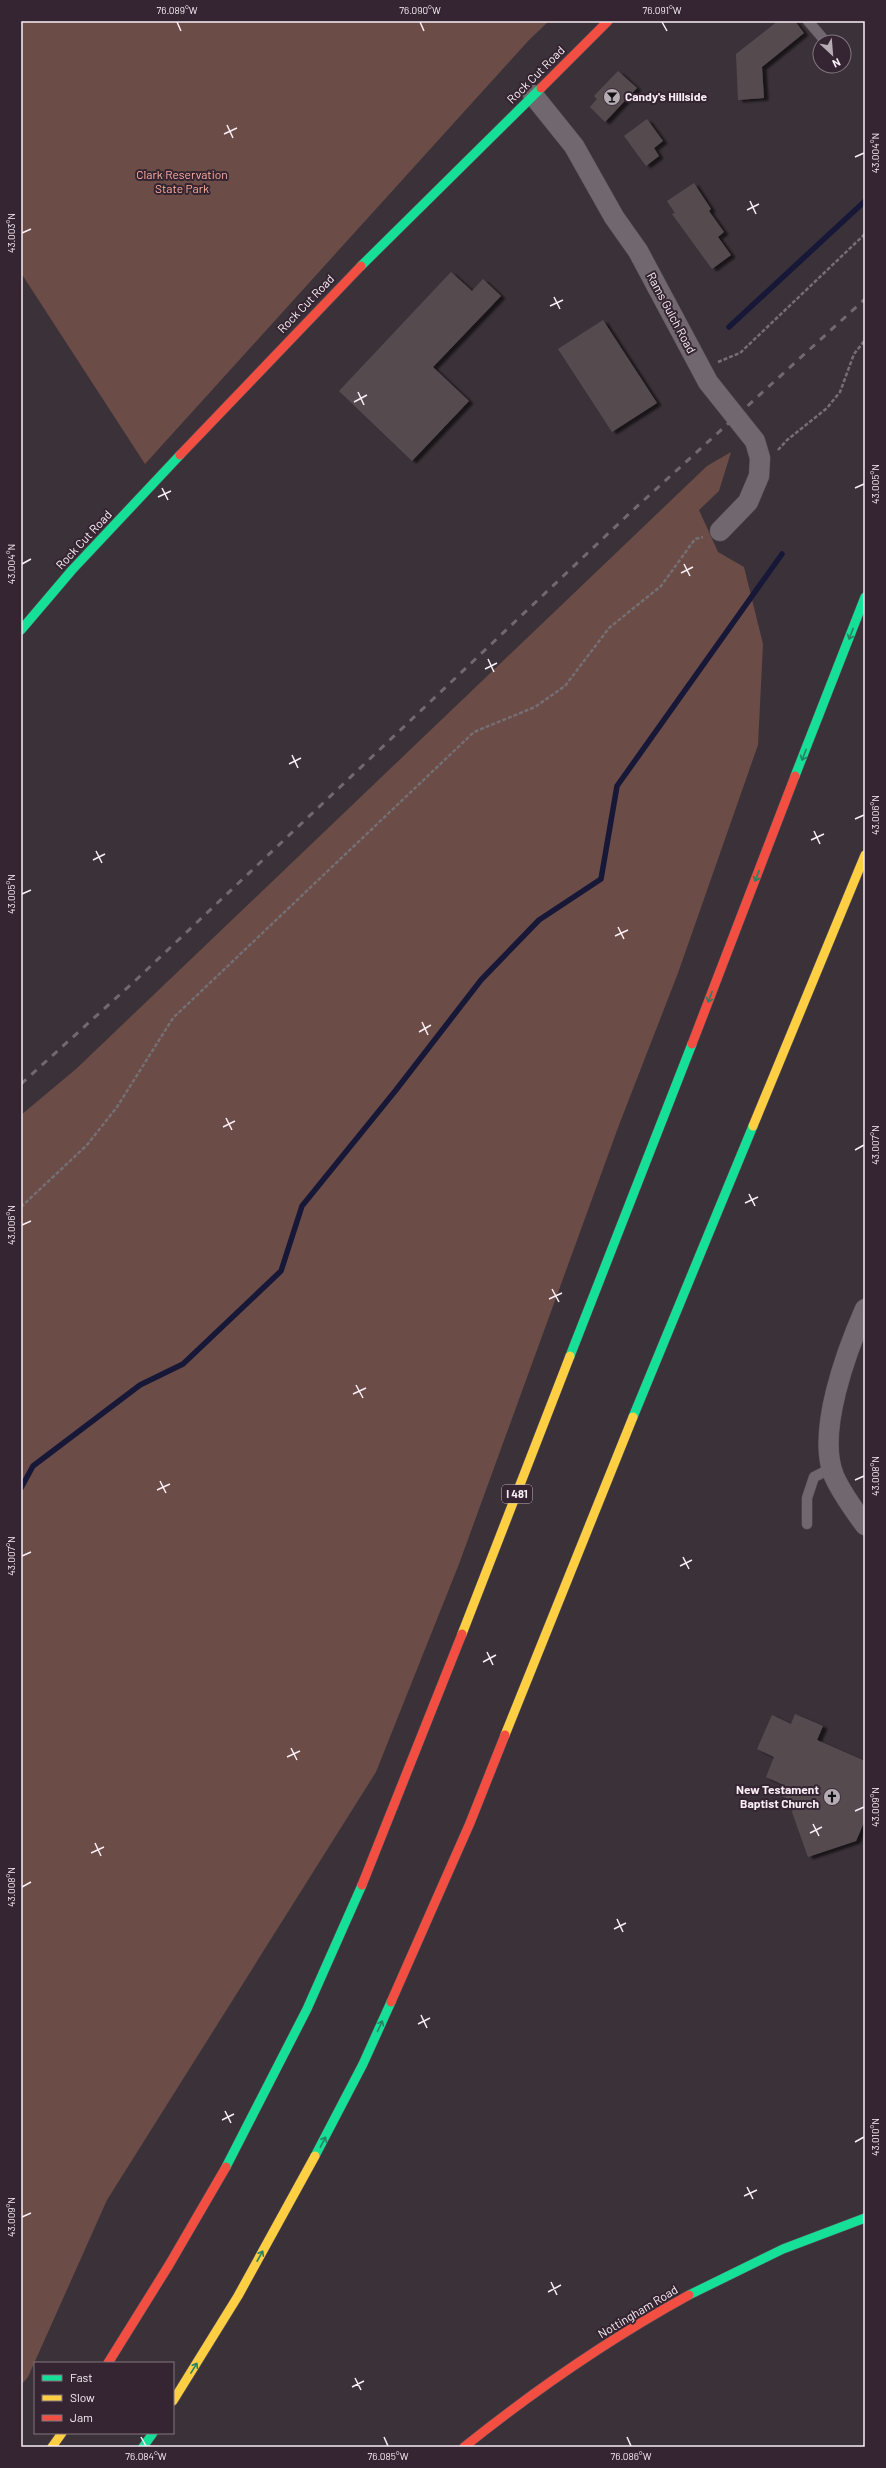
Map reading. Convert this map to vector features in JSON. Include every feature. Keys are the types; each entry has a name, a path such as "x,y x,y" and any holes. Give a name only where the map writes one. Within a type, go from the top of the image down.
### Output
{"main road":[{"name":"Rock Cut Road","path":"21,630 72,570 326,300 608,21"},
{"name":"I 481","path":"109,2362 151,2295 216,2184 270,2084 330,1959 420,1744 865,597"},
{"path":"174,2399 238,2296 320,2147 363,2064 418,1943 473,1815 664,1339 865,855"},
{"name":"Nottingham Road","path":"464,2447 552,2379 670,2304 786,2250 865,2218"},
{"path":"52,2447 61,2434"},
{"path":"143,2447 152,2434"}],"street":[{"name":"Rams Gulch Road","path":"533,95 574,146 614,217 638,251 708,382 755,441 760,458 759,476 748,502 720,531"},
{"path":"864,1521 847,1500 832,1468 829,1423 838,1380 853,1335 865,1309"}],"lane":[{"path":"808,21 819,34"},
{"path":"807,1524 807,1498 814,1477 832,1468"}],"path":[{"path":"700,368 740,353 865,234"},
{"path":"776,451 787,440 827,408 836,398 854,354 865,340"},
{"path":"21,1207 87,1145 117,1107 173,1018 474,732 535,707 565,686 608,628 661,586 695,539 720,531"}],"green space":[{"name":"Clark Reservation State Park","path":"21,21 549,21 529,40 145,464 21,273"},
{"path":"731,452 719,491 699,510 718,552 744,567 763,644 758,745 678,973 619,1125 459,1564 376,1772 107,2200 28,2377 21,2385 21,1115 76,1069 707,466"}],"building":[{"path":"778,21 795,21 804,33 762,67 764,98 738,100 736,54"},
{"name":"Candy's Hillside","path":"618,71 637,88 605,122 590,107 597,99 594,96"},
{"path":"647,119 663,141 654,148 659,156 646,166 624,136"},
{"path":"694,183 711,209 709,211 724,232 718,237 731,255 712,269 672,214 675,213 667,201"},
{"path":"451,272 472,291 483,279 501,296 433,367 469,401 412,461 339,391"},
{"path":"603,320 657,403 612,432 558,349"},
{"name":"New Testament Baptist Church","path":"795,1714 823,1726 817,1740 865,1761 865,1820 856,1841 808,1857 792,1812 796,1802 782,1796 786,1786 766,1777 774,1757 757,1749 772,1715 791,1724"}],"waterway":[{"path":"729,327 865,201"},
{"path":"21,1488 33,1466 140,1385 183,1364 281,1271 302,1206 396,1090 481,980 539,920 601,879 617,786 782,554"}],"railway":[{"path":"21,1084 137,979 632,511 865,299"}],"traffic: fast":[{"path":"361,266 541,88"},
{"path":"21,630 72,570 180,455"},
{"path":"795,776 865,597"},
{"path":"570,1356 692,1044"},
{"path":"633,1417 753,1126"},
{"path":"226,2167 307,2009 362,1885"},
{"path":"315,2156 363,2064 391,2002"},
{"path":"689,2295 783,2249 865,2218"},
{"path":"143,2447 152,2434"}],"traffic: slow":[{"path":"753,1126 865,855"},
{"path":"462,1634 570,1356"},
{"path":"505,1735 633,1417"},
{"path":"174,2399 238,2296 315,2156"},
{"path":"52,2447 61,2434"}],"traffic: jam":[{"path":"541,88 608,21"},
{"path":"180,455 361,266"},
{"path":"692,1044 795,776"},
{"path":"362,1885 462,1634"},
{"path":"391,2002 470,1823 505,1735"},
{"path":"109,2362 169,2265 226,2167"},
{"path":"464,2447 545,2385 601,2347 689,2295"}],"place":[{"name":"Candy's Hillside","path":"612,97"},
{"name":"New Testament Baptist Church","path":"832,1797"}]}
